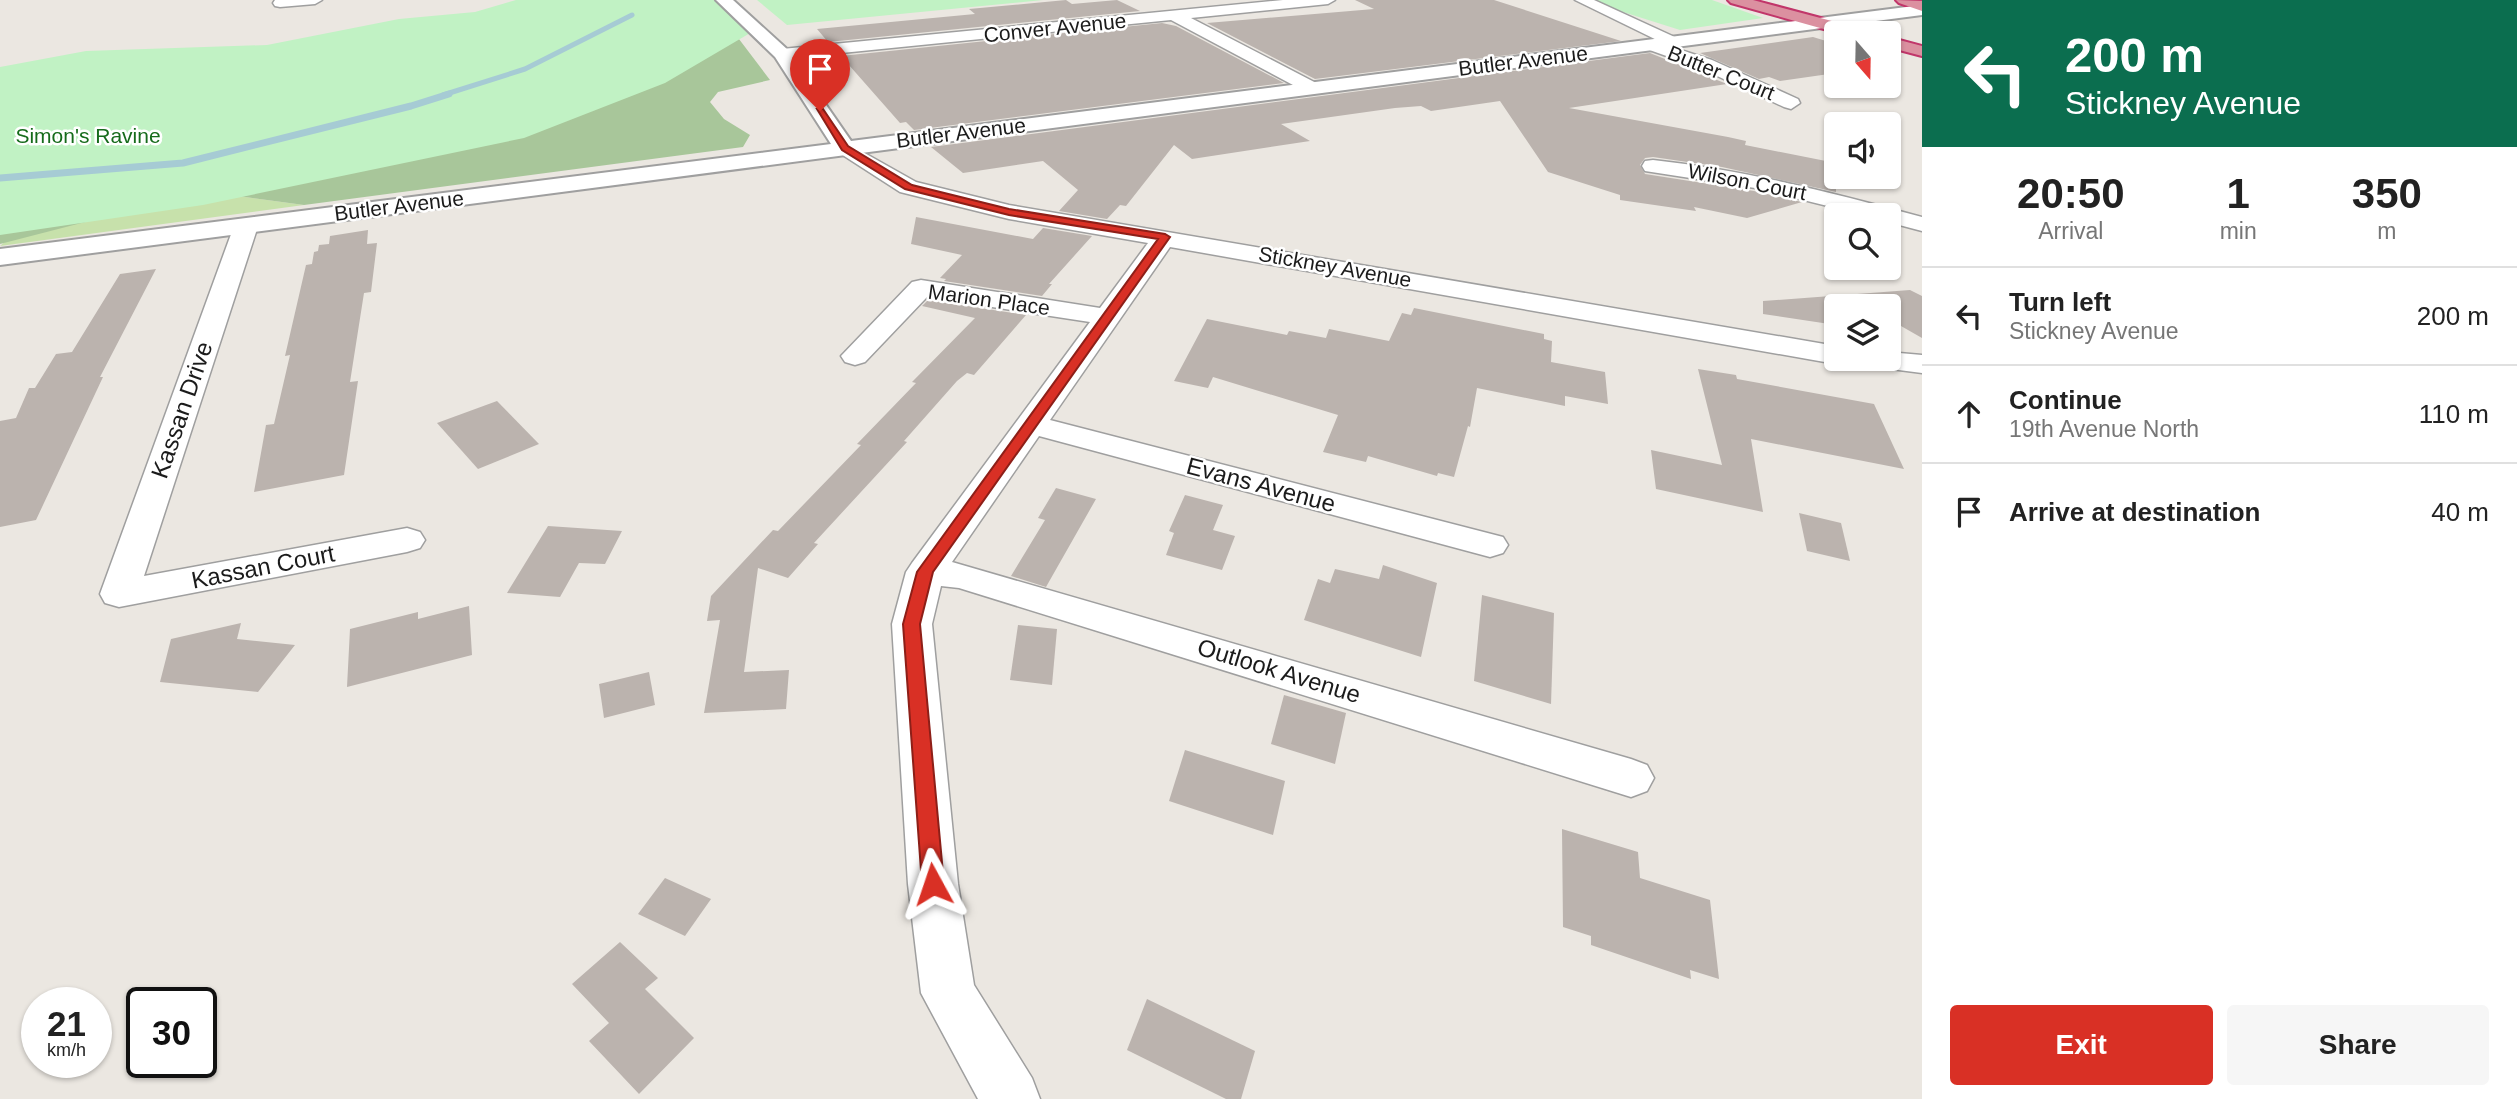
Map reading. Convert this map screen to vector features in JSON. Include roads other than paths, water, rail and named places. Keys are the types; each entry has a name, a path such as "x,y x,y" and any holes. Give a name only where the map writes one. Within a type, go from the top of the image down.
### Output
{"highway":[{"path":"1736,0 1824,24"},
{"path":"1903,0 1922,8"},
{"path":"1901,45 1922,51"}],"street":[{"path":"281,1 315,0"},
{"path":"724,0 782,54 845,148"},
{"name":"Conver Avenue","path":"782,54 1328,0"},
{"path":"1582,0 1673,42"},
{"name":"Butler Avenue","path":"0,257 1314,89 1922,8"},
{"path":"1175,16 1314,89"},
{"name":"Butter Court","path":"1650,45 1706,64 1791,103"},
{"name":"Stickney Avenue","path":"845,148 908,187 1009,212 1824,353"},
{"name":"Wilson Court","path":"1653,166 1707,171 1806,193 1922,224"},
{"name":"Kassan Drive","path":"119,594 246,226"},
{"path":"1011,1099 948,993 933,884 912,624 925,572 1165,237"},
{"name":"Marion Place","path":"855,356 921,288 1108,317"},
{"path":"1901,362 1922,364"},
{"name":"Evans Avenue","path":"1032,425 1490,545"},
{"name":"Kassan Court","path":"119,594 407,540"},
{"name":"Outlook Avenue","path":"925,572 961,575 1631,778"}],"waterway":[{"path":"443,95 525,69 632,15"},
{"path":"0,178 183,163 449,94"}],"park label":[{"name":"Simon's Ravine","path":"88,136"}]}
